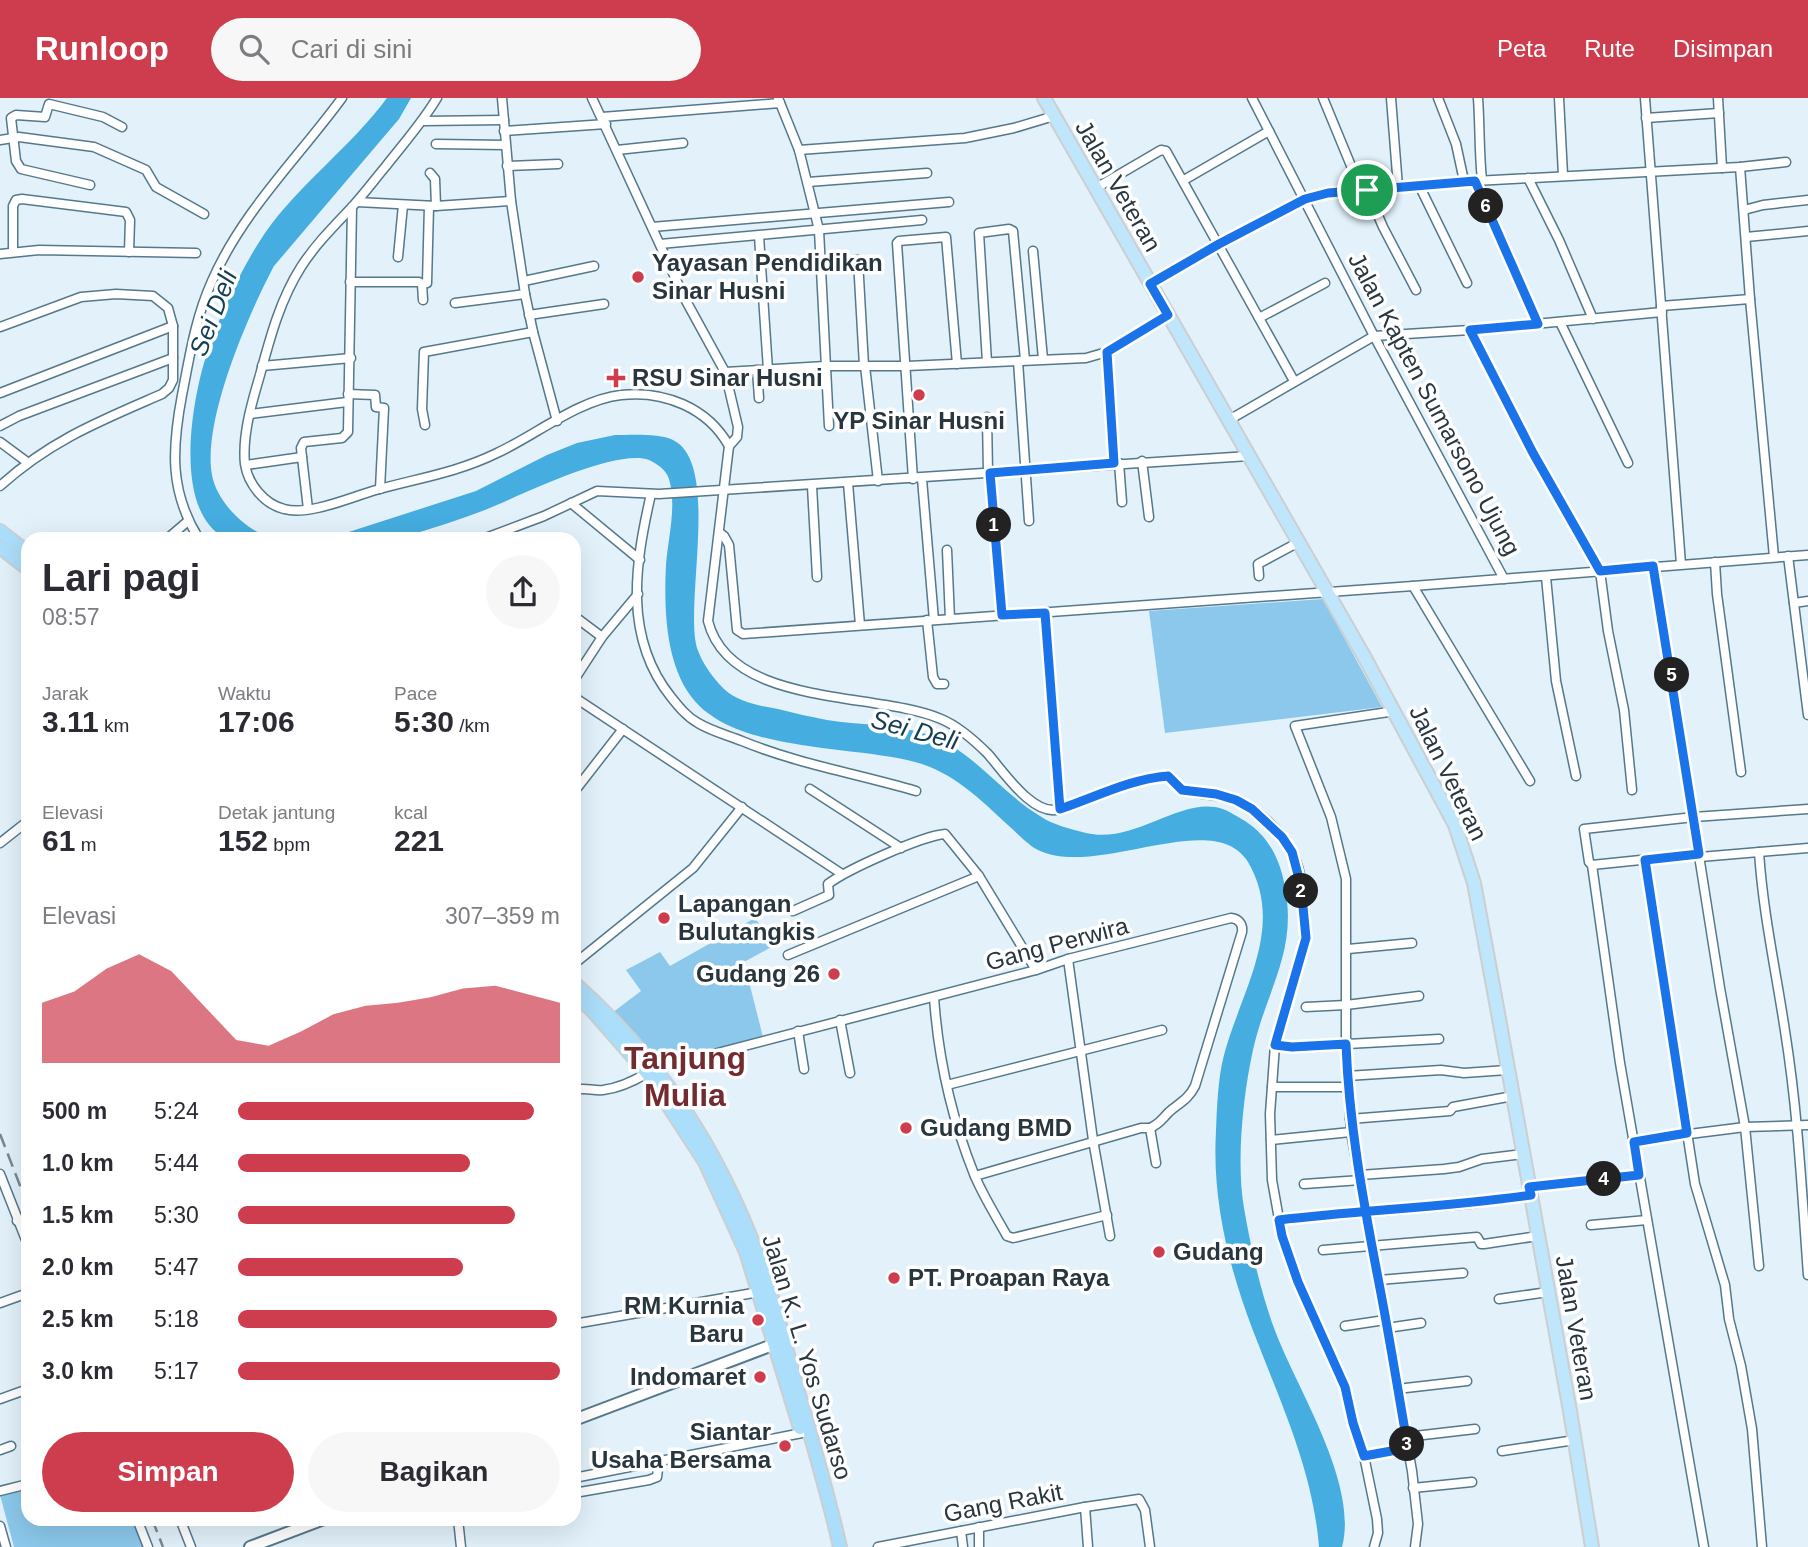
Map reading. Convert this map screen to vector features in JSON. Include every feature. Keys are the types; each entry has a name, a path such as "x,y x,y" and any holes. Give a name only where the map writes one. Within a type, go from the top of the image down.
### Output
{"highway":[{"path":"0,531 21,548"},
{"path":"0,547 21,564"},
{"name":"Jalan K. L. Yos Sudarso","path":"581,989 606,1011 652,1071 705,1162 741,1237 759,1292 780,1342 840,1547"},
{"name":"Jalan K. L. Yos Sudarso","path":"581,1002 652,1071 689,1113 725,1180 758,1255 831,1547"}],"main road":[{"name":"Jalan Veteran","path":"1044,98 1395,711 1455,825 1466,857 1483,930 1592,1547"},
{"path":"581,1417 780,1342"},
{"path":"250,1547 306,1526"}],"street":[{"path":"195,532 188,521 176,478 174,447 195,328 212,280 244,224 342,98"},
{"path":"436,98 423,121 316,247 291,285 279,310 250,414 244,456 247,475 257,491 268,502 283,509 308,509 460,469 497,453 588,404 609,397 644,394 671,400 704,415 716,425 729,446"},
{"path":"502,98 511,201 525,293 557,421"},
{"path":"593,98 685,299 724,372 738,427 737,437 729,446 708,621 716,644 726,655 747,671 768,681 927,713 943,719 987,754 1023,794 1049,810 1060,809 1128,784 1168,776 1182,790 1216,794 1236,800 1252,809 1282,837 1295,861 1306,938 1275,1045 1272,1180 1282,1236 1298,1282 1345,1387 1364,1456 1377,1520 1378,1533 1374,1547"},
{"name":"Jalan Kapten Sumarsono Ujung","path":"1252,98 1374,336 1504,579"},
{"path":"1324,98 1364,190 1416,290"},
{"path":"1391,98 1398,187"},
{"path":"1438,98 1456,144 1464,181"},
{"path":"1478,98 1478,180 1538,324"},
{"path":"1559,98 1563,175"},
{"path":"1644,98 1681,564"},
{"path":"1718,98 1722,168"},
{"path":"504,131 779,101 799,150 819,230 829,426"},
{"path":"90,185 21,169 16,161 11,118 16,115 45,117 49,104 103,117 122,127"},
{"path":"1646,118 1719,113"},
{"path":"799,150 965,138 1054,116"},
{"path":"423,121 504,120"},
{"path":"1184,180 1269,131"},
{"path":"0,140 13,137 94,147 125,159 150,173 156,187 204,214"},
{"path":"617,150 683,142"},
{"path":"436,144 505,145"},
{"path":"1096,188 1163,149 1184,180 1294,381"},
{"path":"1150,284 1305,199 1328,193 1478,180 1741,167 1786,162"},
{"path":"507,166 558,164"},
{"path":"1741,167 1749,299 1774,557"},
{"path":"350,282 427,283 435,180 430,173"},
{"path":"808,182 928,173"},
{"path":"1528,178 1559,240 1592,319"},
{"path":"1419,186 1466,283"},
{"path":"13,252 13,206 16,200 22,199 126,212 130,220 129,252"},
{"path":"1744,210 1808,200"},
{"path":"354,204 433,205 511,201"},
{"path":"652,228 949,202"},
{"path":"308,509 301,447 304,442 342,438 347,435 354,204"},
{"path":"398,257 403,205"},
{"path":"660,244 922,220"},
{"path":"987,362 979,233 1009,229 1013,231 1029,520"},
{"path":"1745,237 1808,231"},
{"path":"759,236 768,370"},
{"path":"944,684 937,684 933,677 897,243 902,240 946,239 957,363"},
{"path":"0,254 39,250 196,253"},
{"path":"1033,251 1043,359"},
{"path":"820,262 858,260 864,366 878,481"},
{"path":"524,281 594,266"},
{"path":"1259,318 1325,283"},
{"path":"422,284 423,300"},
{"path":"456,303 525,293"},
{"path":"0,327 81,297 116,295 144,295 159,299 168,308 173,326 173,380 166,391 75,433 27,462 0,486"},
{"path":"1228,420 1374,336 1592,319 1749,299"},
{"path":"529,315 604,304"},
{"path":"724,372 1086,358 1107,352 1168,315"},
{"path":"1560,322 1628,463"},
{"path":"0,393 173,326"},
{"path":"1470,330 1533,453 1600,571 1623,710 1632,790"},
{"path":"425,425 422,413 424,352 533,332"},
{"path":"1107,352 1122,502"},
{"path":"0,426 19,416 173,358"},
{"path":"262,366 351,358"},
{"path":"757,370 759,398"},
{"path":"250,414 375,395 376,407 384,408 380,489"},
{"path":"987,416 989,473 1002,615"},
{"path":"0,442 27,462"},
{"path":"502,532 544,516 590,493 605,490 655,494 812,486 1142,461 1249,456"},
{"path":"246,464 302,457"},
{"path":"1142,461 1149,517"},
{"path":"848,483 860,625"},
{"path":"812,486 817,577"},
{"path":"655,494 640,560 637,619 649,662 670,696 696,722 762,750 916,791"},
{"path":"571,502 640,560"},
{"path":"175,532 188,521"},
{"path":"719,532 729,545 739,632 1328,593 1808,555"},
{"path":"1259,576 1258,564 1299,542"},
{"path":"947,550 950,619"},
{"path":"1788,556 1806,678 1808,711"},
{"path":"1715,562 1741,772"},
{"path":"1653,566 1745,1128 1759,1266"},
{"path":"1546,577 1556,681 1576,776"},
{"path":"1413,586 1530,781"},
{"path":"581,670 638,594"},
{"path":"1794,603 1808,601"},
{"path":"1045,613 1060,809"},
{"path":"581,621 603,637"},
{"path":"581,702 842,874"},
{"path":"1395,711 1295,726 1331,817 1346,879 1346,1044 1350,1119 1408,1448 1418,1524 1415,1547"},
{"path":"581,783 623,729"},
{"path":"810,789 901,848"},
{"path":"581,958 693,868 742,807"},
{"path":"1704,1547 1639,1175 1592,865 1589,862 1584,831 1586,828 1694,817 1808,809"},
{"path":"0,843 21,826"},
{"path":"793,911 829,895 828,884 842,874 901,848 946,834 979,876 1036,970"},
{"path":"1592,865 1808,848"},
{"path":"1759,852 1763,902 1798,1126 1808,1275"},
{"path":"1645,860 1695,1184 1725,1285 1729,1319 1741,1366 1752,1429 1762,1547"},
{"path":"788,955 979,876"},
{"name":"Gang Perwira","path":"581,1088 600,1091 623,1085 652,1071 797,1031 1231,918 1241,923 1242,932 1195,1086 1190,1096 1168,1112 1160,1123 1150,1128"},
{"path":"1348,949 1412,943"},
{"path":"1068,959 1093,1140 1110,1236"},
{"path":"1306,1007 1419,996"},
{"path":"934,997 936,1025 947,1085 975,1176 988,1204 1010,1238 1107,1215"},
{"path":"840,1020 850,1073"},
{"path":"947,1085 1162,1030"},
{"path":"797,1031 804,1069"},
{"path":"1275,1045 1292,1047 1439,1039"},
{"path":"1347,1076 1441,1070 1464,1073 1507,1070"},
{"path":"1272,1087 1347,1087"},
{"path":"1350,1119 1450,1111 1452,1107 1513,1096"},
{"path":"1634,1142 1687,1133 1808,1125"},
{"path":"975,1176 1141,1128 1150,1128 1156,1163"},
{"path":"1271,1140 1352,1132"},
{"path":"1304,1184 1459,1167 1482,1159 1523,1154"},
{"path":"0,1174 21,1230"},
{"path":"1279,1220 1468,1204 1530,1191 1639,1175"},
{"path":"17,1221 21,1220"},
{"path":"1591,1224 1647,1220"},
{"path":"1323,1250 1478,1237 1481,1244 1538,1237"},
{"path":"1379,1280 1463,1273"},
{"path":"581,1323 759,1292"},
{"path":"1499,1299 1548,1292"},
{"path":"0,1303 21,1296"},
{"path":"1345,1326 1421,1323"},
{"path":"1397,1389 1467,1381"},
{"path":"0,1399 21,1392"},
{"path":"1406,1437 1475,1429"},
{"path":"581,1477 802,1433"},
{"path":"1502,1451 1575,1440"},
{"path":"0,1450 11,1446"},
{"path":"1364,1456 1408,1448"},
{"path":"581,1492 657,1477 659,1461"},
{"path":"1413,1488 1472,1482"},
{"path":"0,1492 21,1486"},
{"name":"Gang Rakit","path":"878,1547 1137,1499 1143,1503 1150,1547"},
{"path":"1085,1507 1088,1547"},
{"path":"0,1526 6,1547"},
{"path":"140,1526 148,1547"},
{"path":"183,1526 191,1547"},
{"path":"459,1526 461,1547"},
{"path":"979,1527 979,1547"},
{"path":"961,1531 963,1547"}],"shaded area":[{"path":"387,98 411,98 399,119 274,266 240,339 220,398 214,426 212,475 220,496 227,505 257,532 218,532 209,525 198,506 190,457 191,431 199,382 216,330 238,279 265,233 294,198"},
{"path":"615,435 661,436 673,440 687,454 695,476 698,504 694,627 697,648 712,675 724,689 736,697 750,703 815,718 902,728 926,734 957,749 1040,816 1068,828 1103,835 1120,833 1185,810 1215,807 1245,821 1260,833 1271,847 1284,882 1288,906 1287,928 1279,968 1249,1068 1242,1129 1242,1190 1253,1254 1269,1314 1334,1465 1342,1494 1345,1522 1342,1547 1319,1547 1316,1518 1302,1462 1243,1304 1219,1206 1215,1156 1220,1073 1231,1031 1257,959 1262,935 1263,911 1259,886 1248,862 1232,847 1209,841 1182,841 1121,852 1063,857 1038,850 942,772 915,762 762,737 733,728 709,714 690,695 675,666 665,598 672,511 671,489 666,472 649,460 634,458 591,467 475,514 419,532 349,532 476,491 577,443"},
{"path":"1323,599 1382,707 1165,733 1149,611"},
{"path":"755,918 775,945 744,962 763,1037 658,1064 612,1013 641,991 626,970 660,952 670,966"},
{"path":"21,1490 21,1526 137,1526 145,1547 14,1547 0,1495"}],"railway":[{"path":"0,1134 21,1188"},
{"path":"155,1526 163,1547"}],"place":[{"name":"Yayasan Pendidikan Sinar Husni","path":"638,277"},
{"name":"RSU Sinar Husni","path":"616,378"},
{"name":"YP Sinar Husni","path":"919,395"},
{"name":"Lapangan Bulutangkis","path":"664,918"},
{"name":"Gudang 26","path":"834,974"},
{"name":"Gudang BMD","path":"906,1128"},
{"name":"Gudang","path":"1159,1252"},
{"name":"PT. Proapan Raya","path":"894,1278"},
{"name":"RM Kurnia Baru","path":"758,1320"},
{"name":"Indomaret","path":"760,1377"},
{"name":"Siantar Usaha Bersama","path":"785,1446"}],"district":[{"name":"Tanjung Mulia","path":"685,1076"}],"route":[{"path":"1367,190 1328,193 1305,199 1150,284 1168,315 1107,352 1114,463 990,473 1002,615 1045,613 1060,809 1128,784 1168,776 1182,790 1216,794 1236,800 1252,809 1282,837 1292,852 1301,886 1306,938 1275,1045 1292,1047 1346,1044 1352,1132 1365,1211 1371,1245 1408,1448 1364,1456 1345,1387 1298,1282 1279,1220 1365,1211 1468,1204 1531,1195 1529,1187 1639,1175 1634,1142 1687,1133 1645,860 1699,854 1653,566 1600,571 1533,453 1470,330 1538,324 1475,181 1367,190"}],"water label":[{"name":"Sei Deli","path":"213,313"},
{"name":"Sei Deli","path":"915,730"}]}
